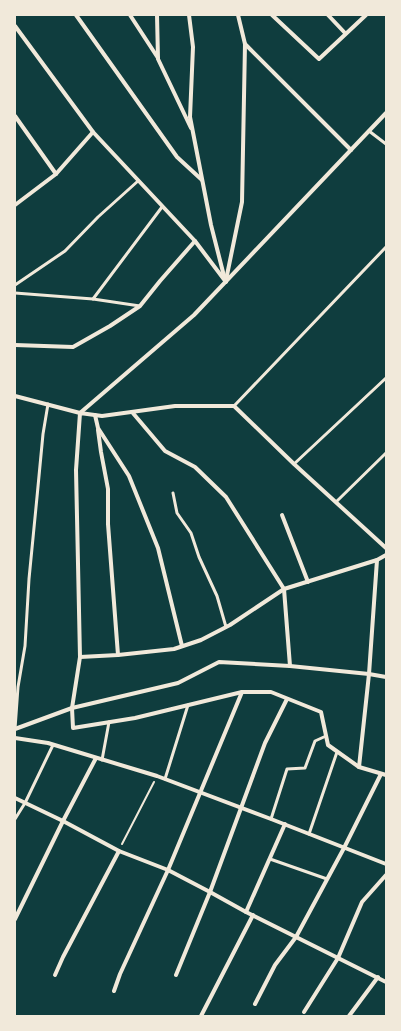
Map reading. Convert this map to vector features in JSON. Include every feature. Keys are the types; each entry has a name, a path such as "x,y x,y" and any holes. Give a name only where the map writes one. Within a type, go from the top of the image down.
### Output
{"street":[{"path":"76,15 177,157 202,180"},
{"path":"130,15 158,59 193,134"},
{"path":"157,15 158,59"},
{"path":"189,15 193,47 190,118 211,225 226,282"},
{"path":"226,282 242,202 244,44 238,15"},
{"path":"272,15 319,59 345,33 366,15"},
{"path":"328,15 345,33"},
{"path":"15,26 94,132 195,241 226,282"},
{"path":"244,44 350,150"},
{"path":"386,113 194,315 80,412 76,470 80,657 72,708 73,728 135,718 242,692 271,692 321,712 328,745 359,767 386,775"},
{"path":"15,116 56,174"},
{"path":"15,205 56,174 94,132"},
{"path":"15,345 73,347 110,326 140,306 195,241"},
{"path":"15,396 102,416 175,406 234,406 294,464 386,548"},
{"path":"132,412 165,452 195,467 226,497 284,589 290,666"},
{"path":"95,415 108,489 108,524 118,655"},
{"path":"98,428 129,476 158,548 182,646"},
{"path":"282,515 308,582"},
{"path":"80,657 118,655 174,648 201,640 226,627 284,589 377,560 386,555"},
{"path":"359,767 377,560"},
{"path":"15,729 72,708 178,683 219,662 290,666 386,677"},
{"path":"114,991 120,974 168,870 242,692"},
{"path":"176,975 210,892 265,742 287,699"},
{"path":"15,738 53,745 157,776 386,864"},
{"path":"15,919 96,758"},
{"path":"255,1004 274,965 296,937 344,848 381,774"},
{"path":"15,798 63,821 119,851 168,870 253,916 386,982"},
{"path":"246,912 285,824"},
{"path":"55,975 119,851"},
{"path":"304,1012 338,958 362,902 386,875"},
{"path":"201,1016 253,916"},
{"path":"349,1016 378,977"}],"lane":[{"path":"370,131 386,144"},
{"path":"15,285 65,250 98,217 138,181"},
{"path":"93,299 162,207"},
{"path":"234,406 386,248"},
{"path":"15,293 93,299 140,306"},
{"path":"294,464 386,378"},
{"path":"15,729 18,687 25,646 43,434 48,404"},
{"path":"336,502 386,453"},
{"path":"173,493 177,513 191,533 199,557 217,596 226,627"},
{"path":"164,779 188,705"},
{"path":"102,760 109,722"},
{"path":"271,819 287,769 305,768 315,741 326,736"},
{"path":"15,819 25,803 53,745"},
{"path":"309,834 337,752"},
{"path":"270,860 327,879"}],"path":[{"path":"119,851 157,776"}]}
